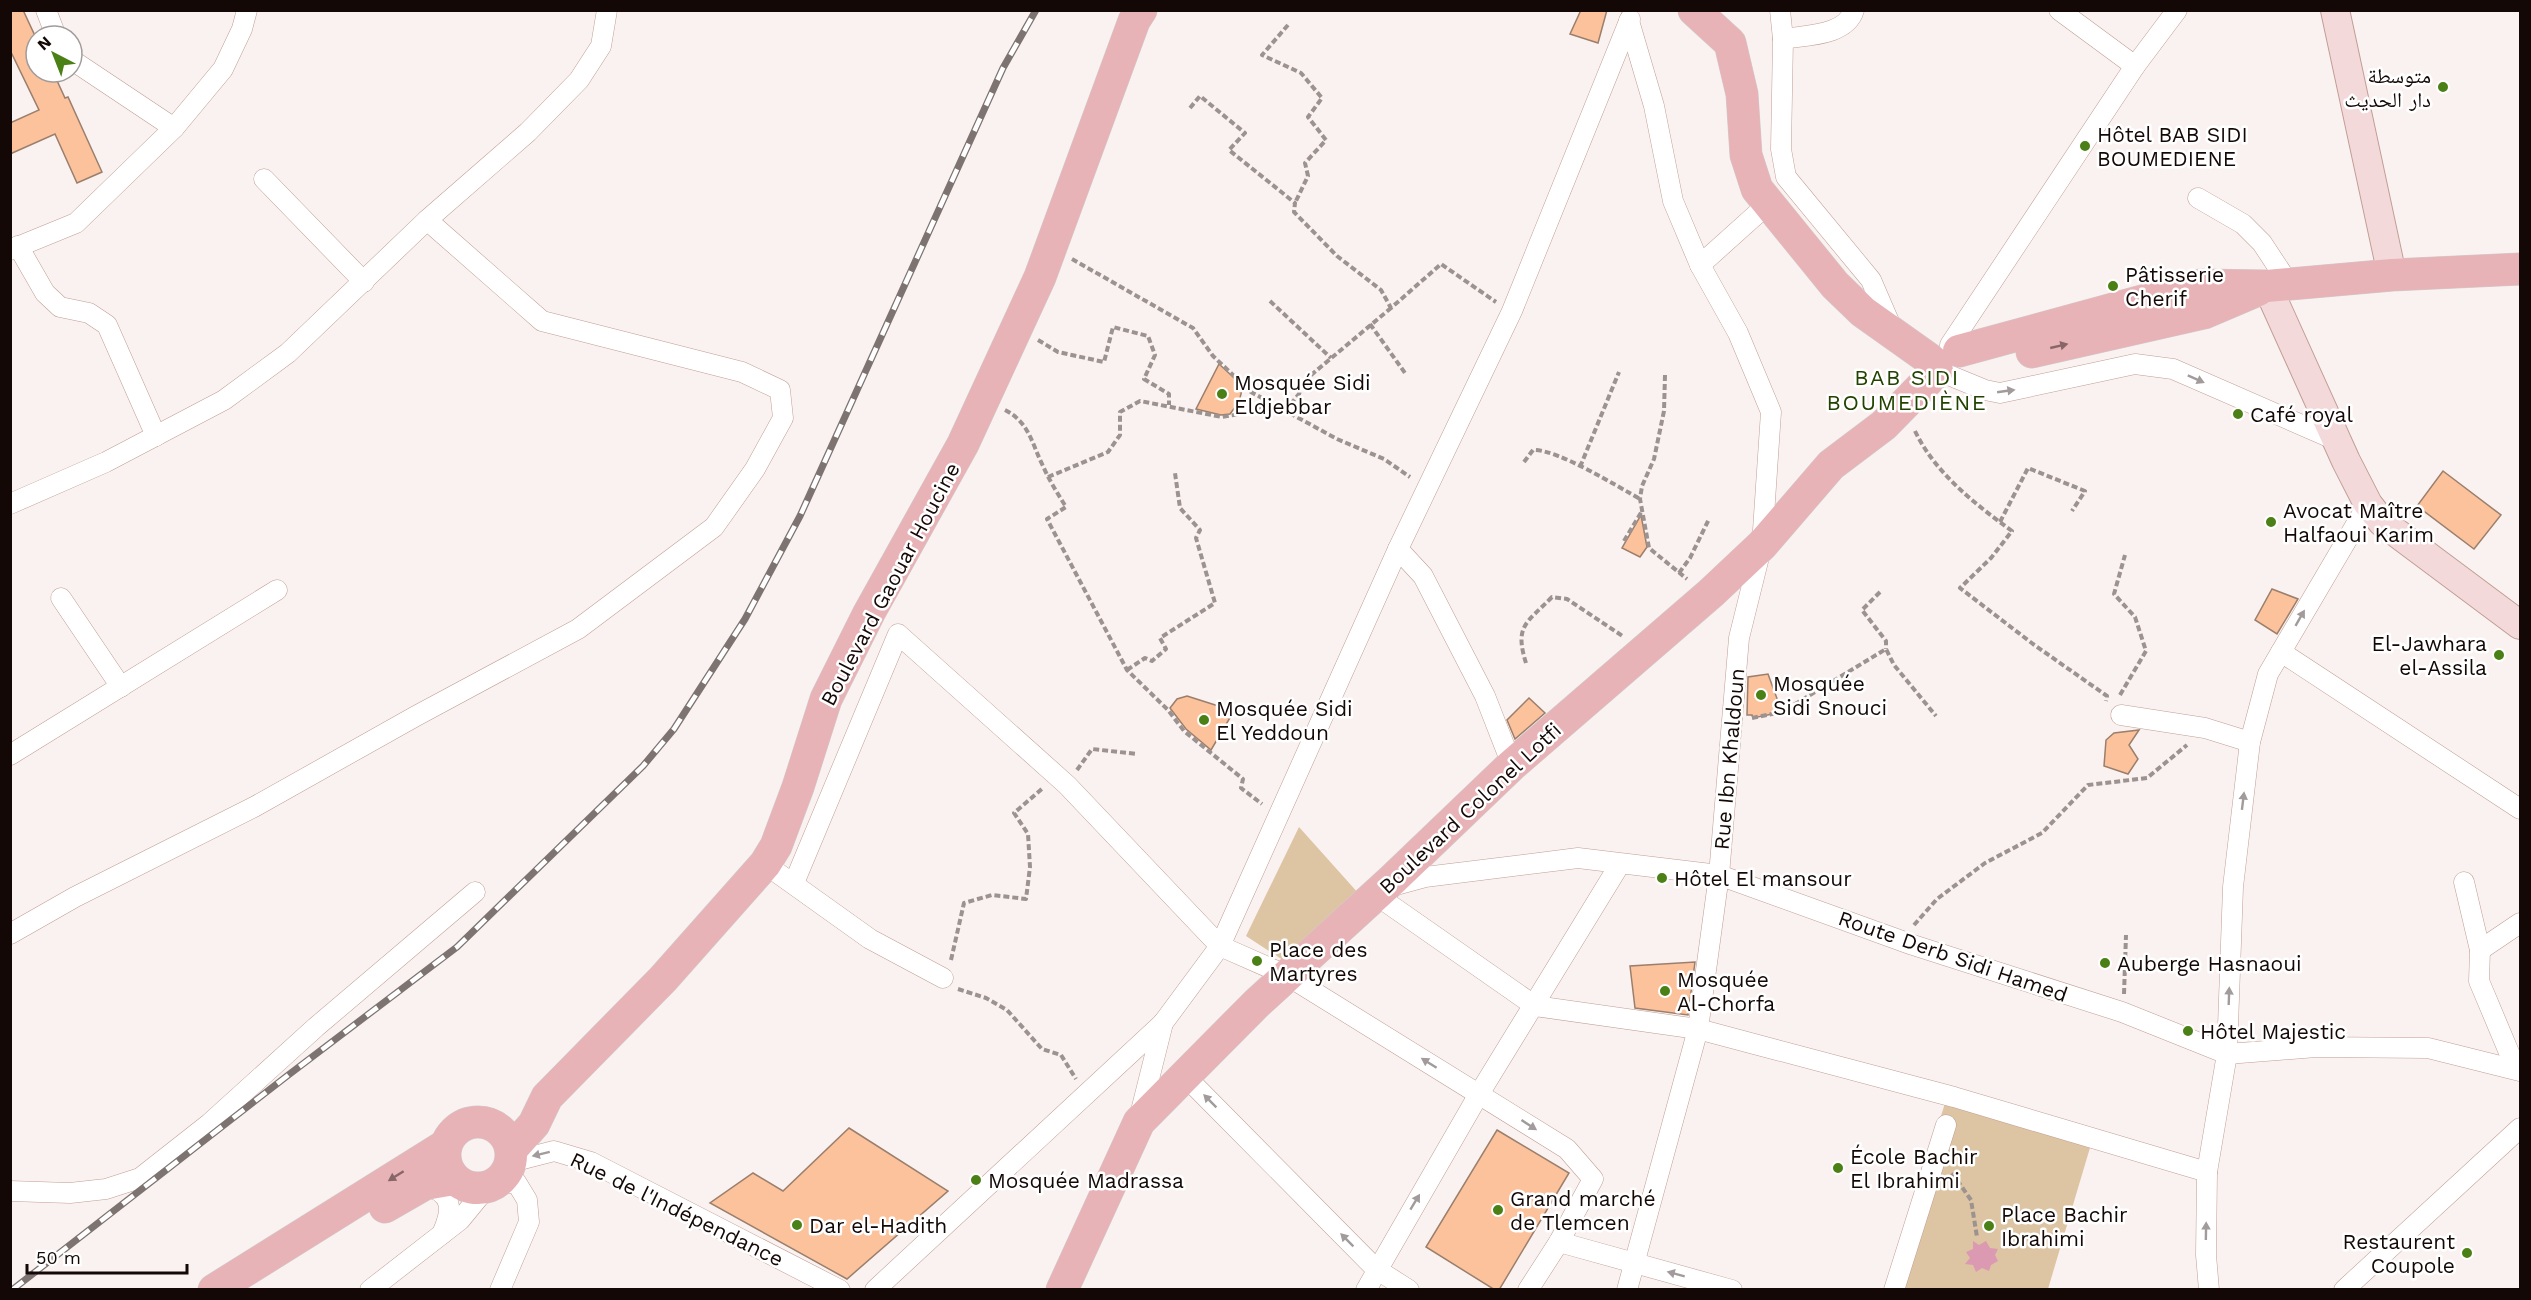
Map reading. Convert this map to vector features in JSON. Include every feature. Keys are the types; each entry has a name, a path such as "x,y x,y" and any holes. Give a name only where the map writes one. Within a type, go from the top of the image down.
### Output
{"main road":[{"name":"Boulevard Gaouar Houcine","path":"547,1097 663,979 765,864 776,846 826,699 869,614 963,444 984,399 1051,247 1134,21 1142,10"},
{"path":"1694,10 1730,43 1742,94 1746,155 1757,189 1835,285 1863,312 1894,333 1948,362 2201,285 2278,285 2392,275 2520,269"},
{"path":"2335,10 2392,275"},
{"path":"2278,285 2336,440 2368,504 2382,522 2520,625"},
{"name":"Boulevard Colonel Lotfi","path":"1062,1290 1139,1122 1288,976 1512,765 1711,593 1762,545 1831,465 1884,425 1948,362"},
{"path":"491,1124 547,1097"},
{"path":"255,1290 479,1175 534,1124 547,1097"},
{"path":"214,1290 446,1145 456,1130 464,1125 482,1122 501,1130 479,1175"},
{"path":"446,1145 445,1163 479,1175"}],"street":[{"path":"156,436 107,325 89,313 60,307 45,293 14,248 76,223 174,128 223,69 242,29 247,10"},
{"path":"10,504 106,462 224,400 288,353 427,220 528,132 579,81 601,46 608,10"},
{"path":"1780,10 1783,39 1781,149 1786,177 1871,280 1894,333"},
{"path":"1783,39 1841,28 1851,20 1854,10"},
{"path":"2059,10 2135,66"},
{"path":"2177,10 2135,66 1948,362 1985,390 2000,393 2134,364 2173,369 2336,440"},
{"path":"875,1290 1163,1023 1221,946 1398,549 1512,311 1631,16"},
{"name":"Rue Ibn Khaldoun","path":"1627,1290 1698,1029 1719,875 1739,638 1762,545 1771,412 1738,333 1700,265 1673,201 1654,106 1631,16"},
{"path":"84,68 174,128"},
{"path":"264,179 364,282"},
{"path":"2198,198 2242,224 2262,243 2278,285"},
{"path":"1700,265 1769,203"},
{"path":"10,934 75,897 254,807 578,629 714,527 764,453 783,418 780,390 742,372 542,321 427,220"},
{"path":"2209,1290 2206,1255 2207,1172 2226,1054 2233,887 2250,742 2268,674 2368,504"},
{"path":"1398,549 1423,576 1485,696 1512,765"},
{"path":"10,755 277,590"},
{"path":"61,598 121,687"},
{"path":"794,883 898,634 1062,781 1221,946 1288,976 1567,1149 1593,1179 1559,1242 1528,1290"},
{"path":"2281,652 2520,809"},
{"path":"2115,713 2205,728 2250,742"},
{"name":"Route Derb Sidi Hamed","path":"1379,892 1425,877 1578,858 1719,875 2122,1012 2226,1054 2316,1047 2428,1048 2518,1070"},
{"path":"765,864 870,939 944,979"},
{"path":"1366,1290 1376,1269 1479,1094 1620,864"},
{"path":"2464,882 2480,950 2479,981 2518,1070"},
{"path":"10,1191 70,1193 106,1190 140,1178 210,1123 316,1027 475,892"},
{"path":"1379,892 1535,1006 1698,1029 1954,1097 2207,1172"},
{"path":"2480,950 2520,923"},
{"path":"1139,1122 1163,1023"},
{"path":"1185,1076 1376,1269 1409,1290"},
{"path":"1894,1290 1946,1125"},
{"path":"2344,1290 2520,1128"},
{"name":"Rue de l'Indépendance","path":"479,1175 554,1151 591,1162 840,1290"},
{"path":"370,1290 442,1234 472,1207 483,1192 479,1175"},
{"path":"442,1234 450,1217 450,1207 446,1196 437,1188 479,1175 516,1182 529,1207 529,1222 500,1290"},
{"path":"1559,1242 1732,1290"}],"path":[{"path":"1288,25 1262,56 1301,72 1322,98 1308,117 1326,140 1305,163 1308,176 1295,202 1294,212 1337,256 1381,290 1391,308"},
{"path":"1190,108 1200,96 1245,134 1229,150 1295,202"},
{"path":"1051,247 1193,328 1214,356 1251,392 1337,439 1384,459 1428,488"},
{"path":"1285,411 1299,394 1304,381 1441,264 1473,288 1512,311"},
{"path":"1270,300 1331,358"},
{"path":"1370,324 1405,373"},
{"path":"1016,328 1058,352 1104,362 1113,327 1148,336 1155,355 1144,379 1169,394 1169,405"},
{"path":"1580,467 1619,372"},
{"path":"1665,375 1664,411 1656,449 1640,499 1649,548 1679,573 1711,593"},
{"path":"984,399 1016,416 1031,434 1048,477 1066,507 1047,519 1127,670 1154,694 1184,731 1243,779 1241,788 1259,802 1282,812"},
{"path":"1048,477 1108,452 1120,435 1120,412 1140,401 1222,417 1271,403"},
{"path":"1914,428 1922,444 1964,495 2012,531 1991,558 1960,588 2033,644 2107,696 2105,710 2115,713 2146,651 2135,617 2114,594 2126,555"},
{"path":"1524,462 1533,450 1541,450 1580,467 1640,499"},
{"path":"2000,522 2028,468 2085,491 2072,511"},
{"path":"1127,670 1145,658 1152,661 1166,649 1160,638 1215,603 1196,538 1200,530 1180,508 1176,473"},
{"path":"1624,541 1642,510"},
{"path":"1679,573 1690,558 1709,519"},
{"path":"1880,592 1862,610 1886,641 1886,650 1894,665 1936,716"},
{"path":"1526,663 1519,642 1521,630 1552,597 1567,598 1644,651"},
{"path":"1733,719 1782,712 1886,650"},
{"path":"1902,939 1937,899 1985,863 2042,833 2088,785 2148,778 2205,728"},
{"path":"1080,1086 1061,1055 1042,1049 1007,1010 986,998 954,987 944,979 964,903 992,895 1026,899 1030,867 1028,834 1014,813 1062,781 1092,749 1137,754"},
{"path":"2122,1012 2126,935"},
{"path":"1935,1159 1949,1170 1965,1189 1974,1212 1977,1238"}],"shaded area":[{"path":"1299,827 1359,894 1286,962 1246,936"},
{"name":"Place Bachir Ibrahimi","path":"1947,1097 2092,1141 2048,1289 1886,1290"},
{"path":"1973,1241 1979,1245 1986,1241 1990,1248 1998,1249 1995,1255 1998,1261 1991,1265 1989,1271 1982,1268 1976,1272 1973,1265 1965,1264 1970,1258 1966,1252 1973,1249"}],"building":[{"path":"10,10 23,10 30,24 24,24 24,79 10,50"},
{"path":"1581,10 1607,10 1598,43 1570,34"},
{"path":"26,84 59,84 65,98 68,97 102,172 77,183 55,134 10,154 10,123 39,110"},
{"name":"Mosquée Sidi Eldjebbar","path":"1219,364 1243,386 1239,402 1230,414 1221,415 1196,409"},
{"path":"2443,471 2501,515 2474,549 2417,506"},
{"path":"1641,515 1647,547 1640,557 1622,548"},
{"path":"2272,589 2298,599 2277,634 2255,620"},
{"name":"Mosquée Sidi Snouci","path":"1768,674 1782,712 1753,718 1752,715 1747,715 1748,677"},
{"name":"Mosquée Sidi El Yeddoun","path":"1187,696 1234,711 1211,750 1186,729 1170,708 1177,699"},
{"path":"1529,698 1545,713 1515,739 1507,720"},
{"path":"2139,730 2129,745 2138,759 2128,774 2104,766 2106,740 2114,733"},
{"name":"Mosquée Al-Chorfa","path":"1695,962 1688,1015 1635,1008 1630,966"},
{"path":"849,1128 948,1191 847,1279 710,1203 753,1173 783,1191"},
{"name":"Grand marché de Tlemcen","path":"1497,1130 1569,1173 1499,1290 1495,1290 1426,1247"}],"railway":[{"path":"12,1290 457,947 643,766 674,729 745,619 800,516 1003,68 1036,10"}],"place":[{"name":"متوسطة دار الحديث","path":"2443,87"},
{"name":"Hôtel BAB SIDI BOUMEDIENE","path":"2085,146"},
{"name":"Pâtisserie Cherif","path":"2113,286"},
{"name":"Mosquée Sidi Eldjebbar","path":"1222,394"},
{"name":"Café royal","path":"2238,414"},
{"name":"Avocat Maître Halfaoui Karim","path":"2271,522"},
{"name":"El-Jawhara el-Assila","path":"2499,655"},
{"name":"Mosquée Sidi Snouci","path":"1761,695"},
{"name":"Mosquée Sidi El Yeddoun","path":"1204,720"},
{"name":"Hôtel El mansour","path":"1662,878"},
{"name":"Place des Martyres","path":"1257,961"},
{"name":"Auberge Hasnaoui","path":"2105,963"},
{"name":"Mosquée Al-Chorfa","path":"1665,991"},
{"name":"Hôtel Majestic","path":"2188,1031"},
{"name":"École Bachir El Ibrahimi","path":"1838,1168"},
{"name":"Mosquée Madrassa","path":"976,1180"},
{"name":"Grand marché de Tlemcen","path":"1498,1210"},
{"name":"Dar el-Hadith","path":"797,1225"},
{"name":"Place Bachir Ibrahimi","path":"1989,1226"},
{"name":"Restaurent Coupole","path":"2467,1253"}],"district":[{"name":"BAB SIDI BOUMEDIÈNE","path":"1907,390"}]}
